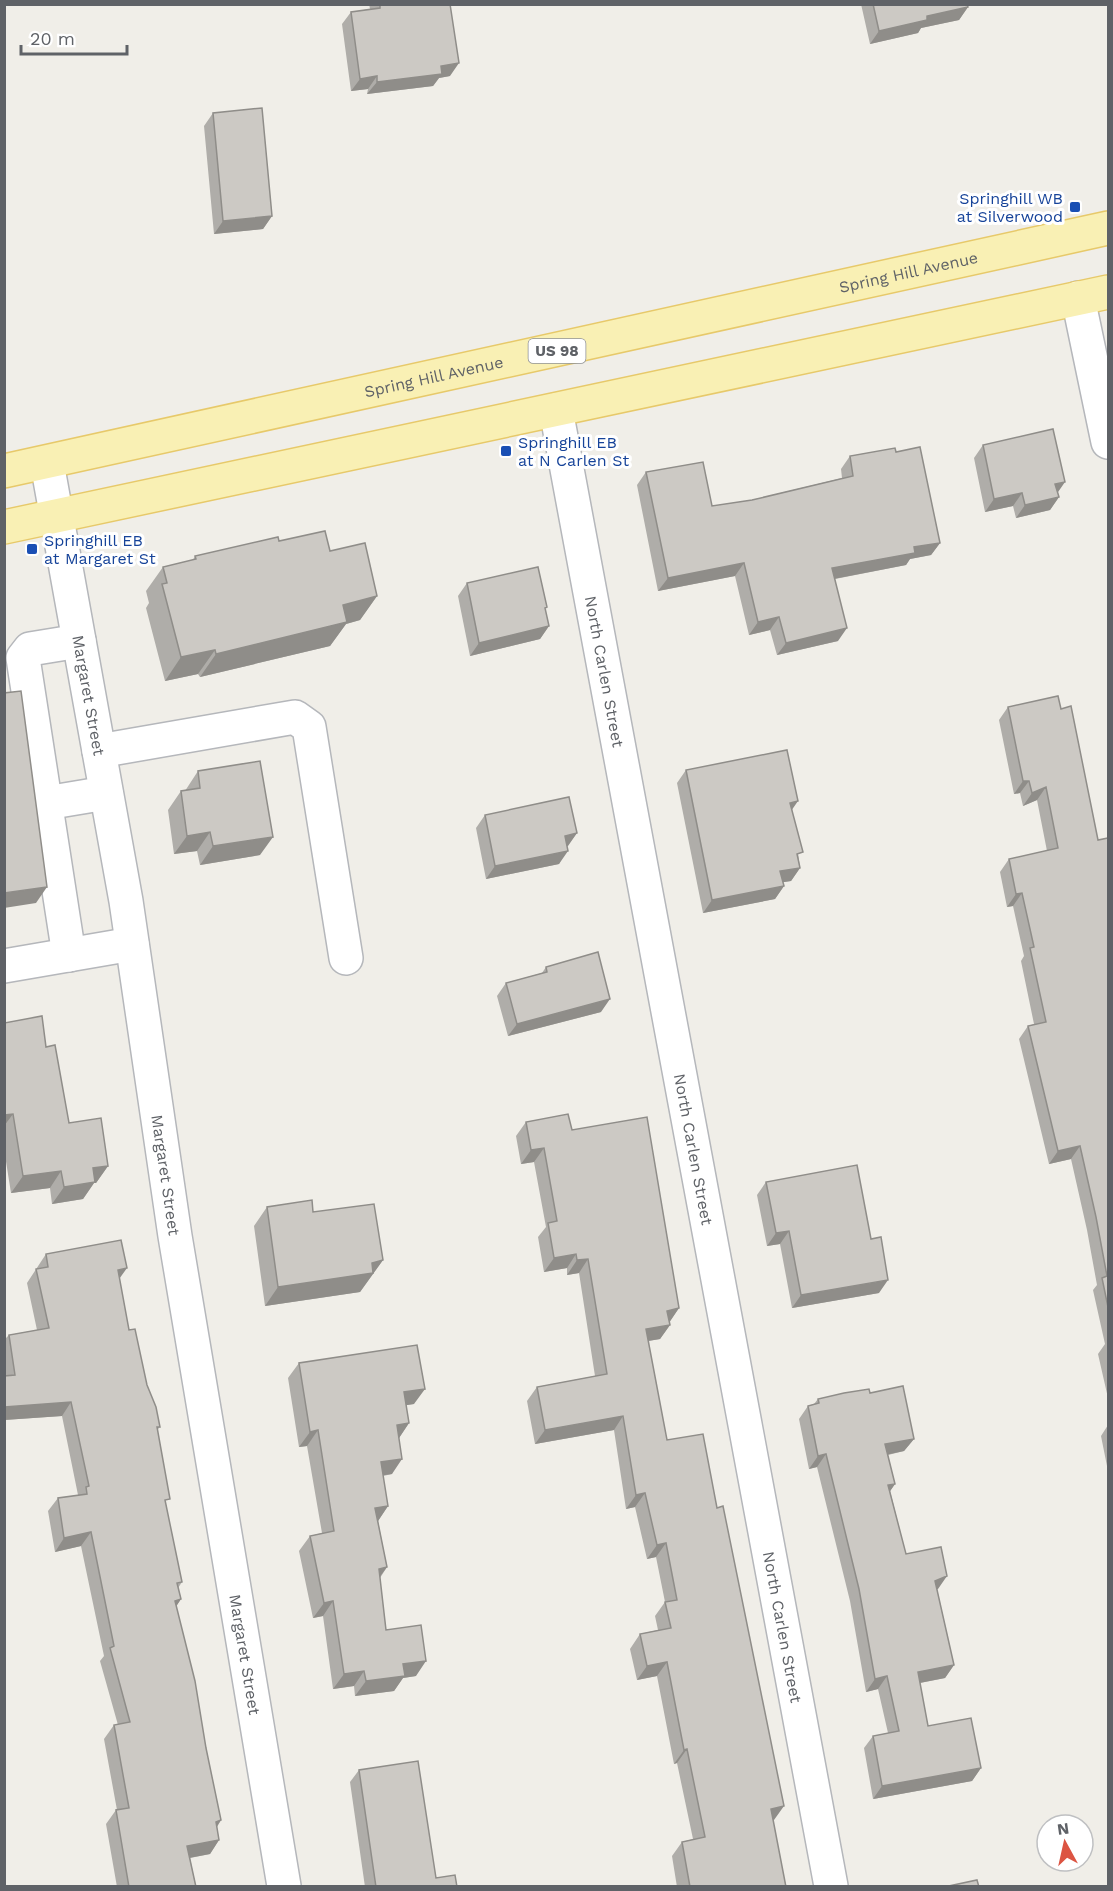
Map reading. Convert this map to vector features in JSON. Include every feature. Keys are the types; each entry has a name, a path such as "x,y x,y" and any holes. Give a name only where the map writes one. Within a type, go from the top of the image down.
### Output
{"main road":[{"name":"Spring Hill Avenue","path":"4,471 1108,228"},
{"path":"4,527 1093,295"}],"street":[{"path":"1093,295 1108,442"},
{"name":"North Carlen Street","path":"556,410 831,1887"},
{"name":"Margaret Street","path":"46,463 132,944 175,1236 284,1887"},
{"path":"69,955 23,658 30,649 79,641"},
{"path":"99,751 295,717 309,727 346,958"},
{"path":"46,803 106,793"},
{"path":"4,966 132,944"}],"building":[{"path":"380,4 450,4 459,63 441,66 442,74 377,82 377,76 360,79 351,12 380,8"},
{"path":"873,4 967,4 968,7 927,16 927,20 879,31"},
{"path":"262,108 272,216 223,221 213,113"},
{"path":"1053,429 1065,482 1055,484 1059,497 1025,505 1022,493 994,499 983,445"},
{"path":"920,447 940,543 914,547 915,553 832,568 847,628 786,643 779,617 758,622 744,563 668,578 646,472 703,462 712,506 752,500 853,476 850,456 895,448 896,452"},
{"path":"325,531 330,551 365,543 377,596 343,605 347,622 216,654 215,650 181,657 162,584 167,583 163,567 196,559 195,556 278,537 279,541"},
{"path":"538,567 549,626 479,643 467,583"},
{"path":"21,691 47,887 4,893 4,693"},
{"path":"1058,696 1061,709 1071,706 1098,840 1108,838 1108,1307 1102,1278 1107,1276 1080,1146 1058,1151 1028,1026 1046,1022 1030,948 1034,947 1022,893 1016,894 1009,859 1058,848 1046,787 1032,793 1029,781 1023,781 1008,707"},
{"path":"787,750 798,801 790,803 803,852 797,854 800,868 780,871 784,886 712,900 686,770"},
{"path":"260,761 273,837 213,846 210,832 187,836 181,791 200,788 198,771"},
{"path":"569,797 577,833 565,836 568,851 495,866 485,815"},
{"path":"598,952 610,999 517,1024 506,983 547,972 546,967"},
{"path":"42,1016 46,1047 55,1045 69,1123 101,1118 108,1166 93,1168 95,1182 64,1187 61,1171 23,1176 13,1114 4,1115 4,1023"},
{"path":"568,1114 572,1130 647,1117 679,1308 667,1311 670,1325 646,1329 667,1440 703,1434 717,1508 723,1506 784,1806 771,1809 786,1887 690,1887 682,1842 705,1837 687,1749 684,1750 667,1662 647,1666 640,1634 671,1628 665,1602 677,1600 666,1543 657,1545 645,1493 636,1495 623,1416 545,1430 537,1387 607,1374 588,1259 577,1260 576,1254 554,1258 548,1223 557,1221 544,1148 531,1150 526,1122"},
{"path":"857,1165 871,1239 881,1237 888,1280 801,1295 789,1231 776,1233 766,1182"},
{"path":"312,1200 313,1212 374,1204 383,1260 372,1263 373,1273 278,1287 267,1207"},
{"path":"121,1240 127,1268 118,1270 129,1330 135,1329 147,1385 156,1407 160,1427 157,1427 170,1499 165,1500 182,1582 177,1583 181,1599 175,1601 195,1681 221,1820 216,1822 219,1840 187,1846 196,1887 129,1887 116,1810 129,1808 114,1725 130,1722 110,1648 114,1646 91,1532 64,1538 58,1498 87,1494 86,1487 89,1486 71,1402 4,1407 4,1376 15,1375 9,1335 49,1328 36,1269 48,1267 46,1254"},
{"path":"417,1345 425,1389 404,1392 409,1423 397,1425 402,1459 381,1462 388,1506 375,1508 387,1567 379,1569 386,1630 421,1625 426,1661 403,1664 405,1676 366,1681 364,1671 344,1674 333,1601 324,1603 310,1536 334,1531 318,1430 310,1432 299,1363"},
{"path":"903,1386 914,1439 885,1444 895,1484 888,1485 906,1554 941,1547 947,1576 935,1581 954,1665 918,1672 928,1726 971,1718 981,1768 882,1786 873,1736 899,1731 887,1676 875,1679 859,1589 826,1454 818,1456 808,1406 819,1403 818,1399 844,1393 869,1389 870,1393"},
{"path":"418,1761 436,1878 455,1875 457,1887 376,1887 359,1770"},
{"path":"977,1880 979,1887 944,1887"}],"place":[{"name":"Springhill WB at Silverwood","path":"1075,207"},
{"name":"Springhill EB at N Carlen St","path":"506,451"},
{"name":"Springhill EB at Margaret St","path":"32,549"}]}
